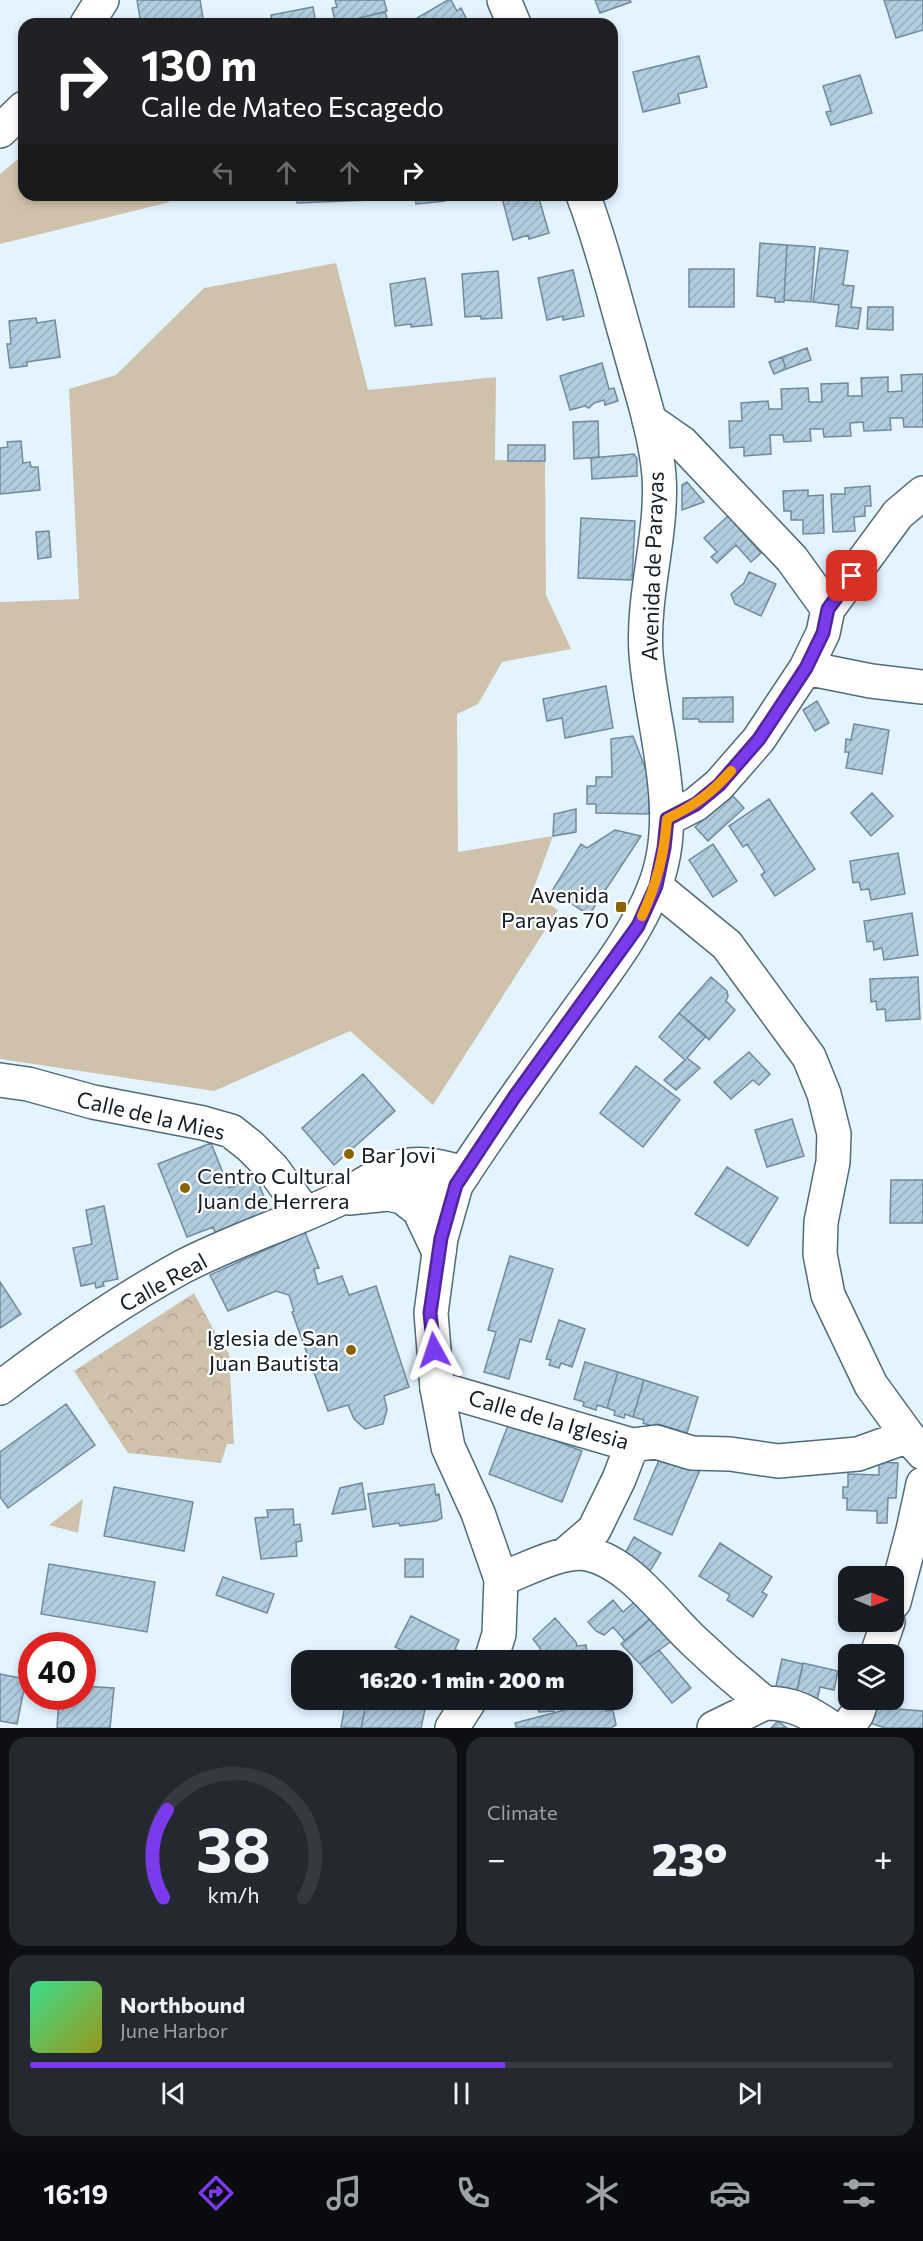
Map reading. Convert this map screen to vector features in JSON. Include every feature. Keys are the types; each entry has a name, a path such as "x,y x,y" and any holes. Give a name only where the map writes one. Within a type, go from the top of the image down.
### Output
{"street":[{"path":"91,18 102,0"},
{"path":"504,0 512,18"},
{"path":"0,131 18,114"},
{"name":"Avenida de Parayas","path":"494,1650 499,1634 501,1580 478,1513 448,1447 437,1388 430,1313 441,1238 460,1179 515,1096 638,926 656,886 667,819 662,759 646,652 647,617 658,528 659,475 649,420 585,201"},
{"path":"649,420 682,443 792,559 828,609"},
{"path":"667,819 696,804 719,785 759,739 806,668 823,633 828,609 898,514 923,493"},
{"path":"806,668 871,681 923,687"},
{"path":"656,886 727,945 809,1057 824,1094 834,1134 833,1162 821,1222 820,1254 828,1295 871,1385 915,1444"},
{"name":"Calle de la Mies","path":"0,1080 28,1084 93,1102 231,1131 250,1146 273,1170 305,1213"},
{"name":"Calle Real","path":"0,1388 62,1342 184,1267 338,1199 374,1177 408,1165 432,1165 460,1179 446,1192 433,1195 402,1197 388,1194 338,1199"},
{"path":"402,1197 419,1210 439,1252"},
{"name":"Calle de la Iglesia","path":"437,1388 632,1445 656,1442 692,1453 730,1454 778,1461 858,1454 915,1444"},
{"path":"501,1580 566,1554 594,1530 620,1479 632,1445"},
{"path":"904,1566 923,1484"},
{"path":"566,1554 588,1554 626,1572 663,1608 693,1642 765,1703"},
{"path":"714,1728 765,1703 799,1707 831,1728"},
{"path":"452,1728 464,1710"},
{"path":"847,1728 858,1710"}],"green space":[{"path":"18,159 18,201 170,201 0,244 0,174"},
{"path":"336,263 368,390 496,377 495,460 545,461 546,595 571,649 502,662 478,704 457,714 458,852 553,836 532,893 558,910 433,1105 350,1031 214,1091 0,1059 0,602 79,599 69,389 116,375 204,288"},
{"path":"194,1293 220,1342 229,1353 234,1444 227,1444 221,1463 128,1453 74,1371"},
{"path":"83,1499 78,1533 49,1525"}],"building":[{"path":"137,0 200,0 203,18 140,18"},
{"path":"335,0 384,0 387,11 360,18 334,18 332,8 337,7"},
{"path":"451,0 457,11 461,8 466,18 417,18"},
{"path":"595,0 630,0 631,2 600,13"},
{"path":"884,0 923,0 923,30 896,38"},
{"path":"313,7 315,18 271,18 271,15"},
{"path":"385,12 387,18 360,18"},
{"path":"699,56 707,87 678,94 680,103 643,112 633,72"},
{"path":"860,75 872,113 831,125 826,112 831,111 823,86"},
{"path":"297,201 346,201 297,203"},
{"path":"416,201 445,201 416,204"},
{"path":"503,201 540,201 549,233 529,239 528,235 513,240"},
{"path":"760,243 787,245 784,302 775,302 775,298 757,296"},
{"path":"787,245 815,247 811,302 784,300"},
{"path":"820,248 848,251 843,285 854,286 851,307 861,308 858,329 836,326 839,305 813,302"},
{"path":"689,269 734,269 734,307 689,307"},
{"path":"573,270 584,316 563,320 563,316 547,320 538,278"},
{"path":"498,271 502,318 465,317 462,274"},
{"path":"425,278 432,325 395,326 390,284"},
{"path":"868,307 893,307 893,330 867,329"},
{"path":"36,318 37,323 55,320 60,357 27,362 27,366 10,368 7,344 11,344 9,321"},
{"path":"807,348 811,360 786,369 782,357"},
{"path":"782,357 786,369 774,374 769,362"},
{"path":"602,363 609,389 614,388 618,401 605,405 604,400 594,403 589,408 585,406 570,410 560,376"},
{"path":"923,374 923,427 904,427 903,418 890,418 891,430 864,431 863,422 850,423 851,436 824,437 823,429 810,429 811,441 784,442 783,435 770,435 771,454 744,456 744,447 730,448 729,421 742,421 741,403 768,401 769,409 782,409 781,389 808,388 809,402 822,402 821,384 848,383 848,396 862,396 861,378 888,377 888,392 902,391 901,375"},
{"path":"598,421 599,457 574,459 573,422"},
{"path":"21,441 23,463 30,462 31,467 38,467 40,490 0,494 0,448 8,447 7,442"},
{"path":"508,445 545,445 545,461 508,461"},
{"path":"634,454 637,459 637,476 592,479 591,458"},
{"path":"687,482 704,502 682,510 682,485"},
{"path":"870,486 871,506 865,506 865,516 854,517 855,531 833,532 831,494 845,494 845,488"},
{"path":"808,490 808,496 823,495 824,533 803,534 803,520 791,520 791,511 784,511 783,491"},
{"path":"728,516 761,553 751,562 736,545 717,563 711,557 717,552 704,538"},
{"path":"581,518 635,521 632,580 578,578"},
{"path":"49,531 51,557 38,559 36,532"},
{"path":"749,572 776,584 761,616 735,604 731,594 744,583"},
{"path":"606,686 613,728 565,738 562,718 547,721 543,699"},
{"path":"733,697 733,722 699,722 699,719 683,719 683,698"},
{"path":"817,701 829,723 815,731 803,710"},
{"path":"854,724 889,730 882,774 846,768 849,752 845,752 846,739 851,740"},
{"path":"633,736 649,778 649,814 596,813 596,804 587,804 587,786 596,786 596,777 612,777 611,739"},
{"path":"872,793 893,816 871,836 851,813"},
{"path":"732,795 744,808 708,841 695,827"},
{"path":"769,799 815,869 775,896 761,875 765,872 747,844 743,847 729,826"},
{"path":"576,809 576,832 553,836 554,814"},
{"path":"615,830 641,836 589,915 552,891 581,844 587,848"},
{"path":"713,844 737,881 713,897 689,860"},
{"path":"898,853 905,894 871,900 869,889 861,890 859,882 853,883 850,861"},
{"path":"912,913 918,955 884,960 882,948 874,950 873,941 867,942 864,921"},
{"path":"711,977 727,991 726,1001 735,1010 709,1040 679,1013"},
{"path":"918,977 920,1019 886,1021 885,1009 877,1010 876,1001 871,1002 870,979"},
{"path":"679,1013 706,1036 687,1058 700,1068 676,1090 664,1080 685,1060 659,1037"},
{"path":"749,1052 770,1074 759,1085 753,1080 731,1099 714,1082"},
{"path":"636,1066 680,1100 643,1147 600,1113"},
{"path":"363,1074 395,1111 334,1165 302,1128"},
{"path":"792,1119 804,1156 767,1167 755,1130"},
{"path":"211,1143 229,1188 256,1177 271,1214 217,1237 213,1227 187,1237 158,1164"},
{"path":"727,1167 778,1198 748,1246 695,1214"},
{"path":"891,1180 923,1180 923,1223 890,1223"},
{"path":"104,1206 118,1279 103,1282 104,1286 96,1288 95,1283 81,1286 73,1248 92,1244 86,1210"},
{"name":"Iglesia de San Juan Bautista","path":"305,1232 319,1268 314,1269 318,1284 342,1276 349,1295 376,1286 409,1387 384,1396 387,1410 383,1424 365,1429 354,1419 348,1405 328,1411 292,1312 294,1311 289,1295 276,1291 228,1311 210,1275"},
{"path":"510,1256 553,1269 531,1342 520,1339 509,1379 484,1372 496,1332 488,1330"},
{"path":"0,1282 21,1314 0,1328"},
{"path":"559,1320 585,1329 572,1367 561,1363 559,1368 549,1365 551,1360 546,1359"},
{"path":"585,1362 618,1372 607,1408 597,1405 596,1410 583,1406 584,1402 574,1399"},
{"path":"618,1372 644,1380 633,1417 625,1414 624,1418 614,1415 615,1411 607,1408"},
{"path":"644,1380 698,1397 687,1433 658,1424 657,1428 643,1423 644,1420 633,1417"},
{"path":"66,1404 95,1445 8,1508 0,1497 0,1452"},
{"path":"509,1423 582,1451 562,1502 489,1474"},
{"path":"662,1453 700,1470 672,1535 634,1519"},
{"path":"879,1462 898,1463 896,1498 888,1498 887,1523 877,1523 877,1511 847,1510 847,1498 843,1498 843,1487 848,1487 848,1474 879,1475"},
{"path":"362,1483 366,1509 332,1514 340,1488"},
{"path":"434,1484 436,1495 439,1494 442,1518 436,1521 400,1526 399,1523 373,1527 368,1494"},
{"path":"114,1487 193,1502 184,1551 104,1536"},
{"path":"293,1509 294,1525 300,1524 302,1541 296,1542 297,1556 261,1559 255,1518 268,1517 267,1510"},
{"path":"634,1537 661,1553 648,1574 622,1559"},
{"path":"720,1543 772,1577 762,1592 767,1595 753,1617 727,1600 730,1595 699,1576"},
{"path":"405,1559 423,1559 423,1577 405,1577"},
{"path":"49,1564 155,1582 147,1632 41,1614"},
{"path":"223,1577 274,1594 267,1613 216,1595"},
{"path":"640,1597 655,1615 625,1641 613,1627 604,1635 596,1631 588,1622 613,1600 623,1612"},
{"path":"411,1616 459,1640 455,1649 457,1650 401,1650 395,1647"},
{"path":"652,1617 673,1640 640,1664 633,1657 633,1650 627,1650 621,1644"},
{"path":"555,1618 577,1646 586,1645 587,1650 540,1650 533,1639"},
{"path":"659,1650 691,1688 672,1703 640,1664"},
{"path":"782,1659 803,1664 795,1700 774,1695"},
{"path":"803,1663 838,1671 834,1690 820,1687 816,1705 795,1700"},
{"path":"0,1674 18,1677 20,1710 17,1724 0,1721"},
{"path":"96,1687 114,1688 110,1728 57,1728 58,1710 96,1710"},
{"path":"344,1710 365,1710 361,1728 341,1727"},
{"path":"365,1710 425,1710 421,1728 361,1728"},
{"path":"538,1710 554,1711 539,1712"},
{"path":"565,1710 613,1710 616,1725 611,1728 516,1727 515,1723"},
{"path":"872,1710 923,1711 923,1728 885,1728 870,1723"},
{"path":"779,1722 787,1728 771,1728"}],"slow traffic":[{"path":"642,916 656,886 667,819 696,804 719,785 731,771"}],"place":[{"name":"Avenida Parayas 70","path":"621,907"},
{"name":"Bar Jovi","path":"349,1154"},
{"name":"Centro Cultural Juan de Herrera","path":"185,1188"},
{"name":"Iglesia de San Juan Bautista","path":"351,1350"}],"route":[{"path":"434,1350 430,1313 441,1238 456,1185 515,1096 638,926 656,886 667,819 696,804 719,785 759,739 806,668 823,633 828,609 852,576"}]}
